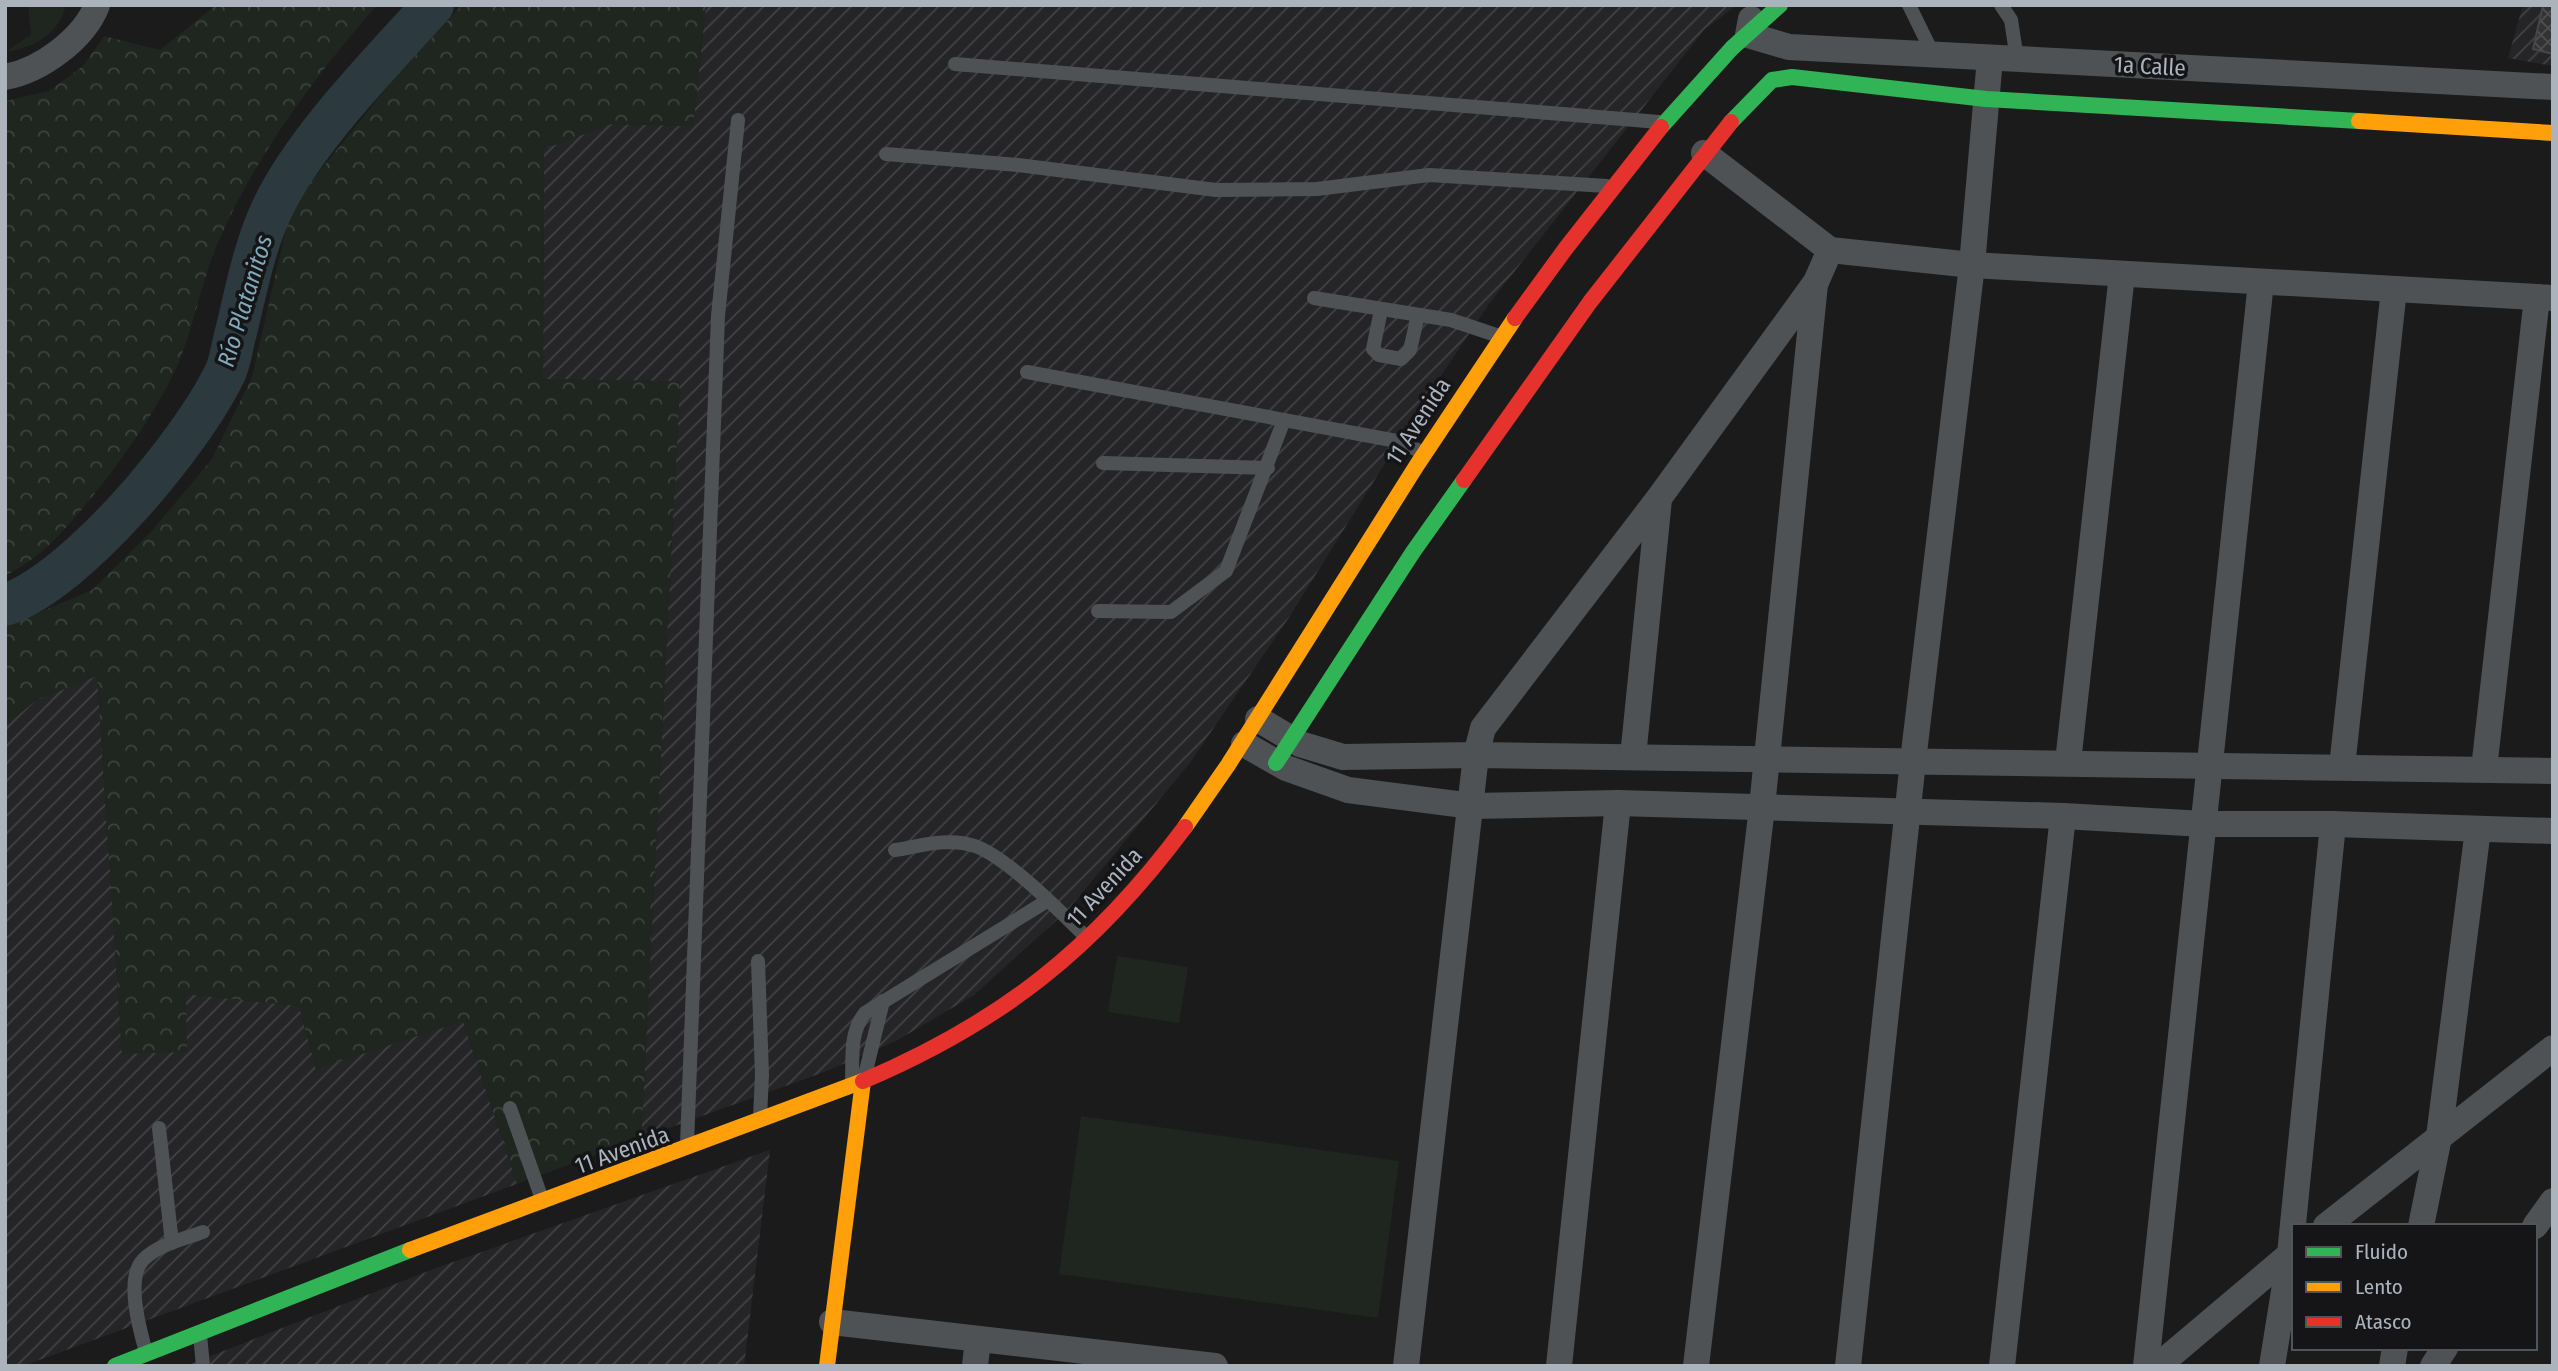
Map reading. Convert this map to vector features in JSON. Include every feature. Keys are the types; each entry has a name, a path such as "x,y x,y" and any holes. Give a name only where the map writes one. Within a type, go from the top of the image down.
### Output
{"main road":[{"name":"11 Avenida","path":"115,1366 421,1246 687,1150 760,1119 858,1083 976,1025 1032,987 1088,939 1147,878 1197,813 1244,744 1424,453 1533,288 1664,122 1725,55 1780,5"},
{"path":"1276,763 1413,552 1590,302 1704,153 1757,93 1772,80 1792,77 1986,99 2553,133"},
{"path":"827,1366 858,1083"}],"street":[{"path":"5,77 48,60 93,15 97,5"},
{"path":"1748,36 1755,5"},
{"name":"1a Calle","path":"1748,36 1789,47 2553,87"},
{"path":"1848,1366 1913,761 1972,265 1990,58"},
{"path":"1704,153 1830,250 1972,265 2545,298 2484,769"},
{"path":"1406,1366 1476,755 1483,728 1659,498 1816,282 1830,250"},
{"path":"2068,762 2122,274"},
{"path":"1696,1366 1768,759 1816,282"},
{"path":"2146,1366 2261,282"},
{"path":"2343,767 2395,289"},
{"path":"1633,757 1659,498"},
{"path":"1258,719 1291,739 1321,752 1343,757 1476,755 2553,771"},
{"path":"1244,744 1276,763 1348,790 1472,806 1618,803 2063,816 2204,824 2333,824 2553,831"},
{"path":"1559,1366 1618,803"},
{"path":"2002,1366 2063,816"},
{"path":"2295,1224 2333,824"},
{"path":"2421,1224 2439,1137 2478,828"},
{"path":"2329,1224 2553,1048"},
{"path":"2536,1224 2553,1201"},
{"path":"2158,1366 2292,1253"},
{"path":"2272,1366 2292,1253"},
{"path":"832,1322 978,1339 1115,1360 1214,1366"},
{"path":"975,1366 978,1339"},
{"path":"2433,1366 2444,1350"}],"lane":[{"path":"1910,5 1933,54"},
{"path":"2001,5 2011,20 2017,59"},
{"path":"955,64 1664,122"},
{"path":"687,1150 718,316 738,120"},
{"path":"886,154 1018,165 1216,190 1317,189 1429,175 1612,187"},
{"path":"1314,298 1451,320 1501,337"},
{"path":"1381,310 1373,349 1379,355 1401,359 1410,350 1418,315"},
{"path":"1027,372 1402,442 1424,453"},
{"path":"1098,611 1171,612 1226,571 1268,468 1284,420"},
{"path":"1102,463 1268,468"},
{"path":"895,850 943,842 973,845 996,857 1088,939"},
{"path":"858,1083 853,1037 857,1023 883,1001 1047,901"},
{"path":"758,961 762,1075 760,1119"},
{"path":"858,1083 883,1001"},
{"path":"510,1108 543,1203"},
{"path":"159,1128 172,1243"},
{"path":"147,1354 136,1314 136,1271 141,1261 172,1243 203,1232"},
{"path":"200,1333 203,1366"}],"shaded area":[{"path":"706,5 1737,5 1704,30 1489,304 1420,407 1290,616 1189,764 1068,910 974,995 896,1041 827,1071 641,1138 680,382 543,379 544,149 611,124 693,126"},
{"path":"2523,5 2553,5 2553,66 2508,58"},
{"path":"97,675 122,1054 186,994 299,1006 316,1069 463,1021 517,1184 23,1366 5,1366 5,726 35,701"},
{"path":"770,1150 744,1366 185,1366 439,1267"}],"green space":[{"path":"28,5 66,5 57,24 44,38 26,47 6,52 31,34"},
{"path":"216,5 377,5 311,87 252,175 214,253 178,364 139,433 69,524 42,552 5,576 5,101 49,91 83,66 104,36 160,50"},
{"path":"462,5 706,5 693,126 611,124 544,149 543,379 680,381 641,1138 517,1184 463,1021 316,1069 299,1006 186,994 187,1052 122,1054 97,676 35,701 5,726 5,627 92,590 151,532 212,459 252,377 291,207 392,81"},
{"path":"1117,956 1188,967 1179,1023 1108,1012"},
{"path":"1081,1116 1399,1161 1378,1318 1059,1274"}],"building":[{"path":"2543,5 2553,5 2553,54 2533,49"}],"waterway":[{"name":"Río Platanitos","path":"5,605 34,591 66,568 98,539 130,506 187,435 227,368 260,238 286,183 345,102 433,5"}],"traffic: fast":[{"path":"1661,127 1732,48 1780,5"},
{"path":"1731,122 1772,80 1792,77 1986,99 2359,121"},
{"path":"1276,763 1413,552 1464,480"},
{"path":"115,1366 410,1250"}],"traffic: slow":[{"path":"2359,121 2553,133"},
{"path":"1185,827 1228,765 1417,465 1515,318"},
{"path":"410,1250 863,1081"},
{"path":"827,1366 863,1081"}],"traffic: jam":[{"path":"1464,480 1590,302 1731,122"},
{"path":"1515,318 1661,127"},
{"path":"863,1081 959,1033 1002,1007 1042,977 1080,945 1116,909 1185,827"}]}
